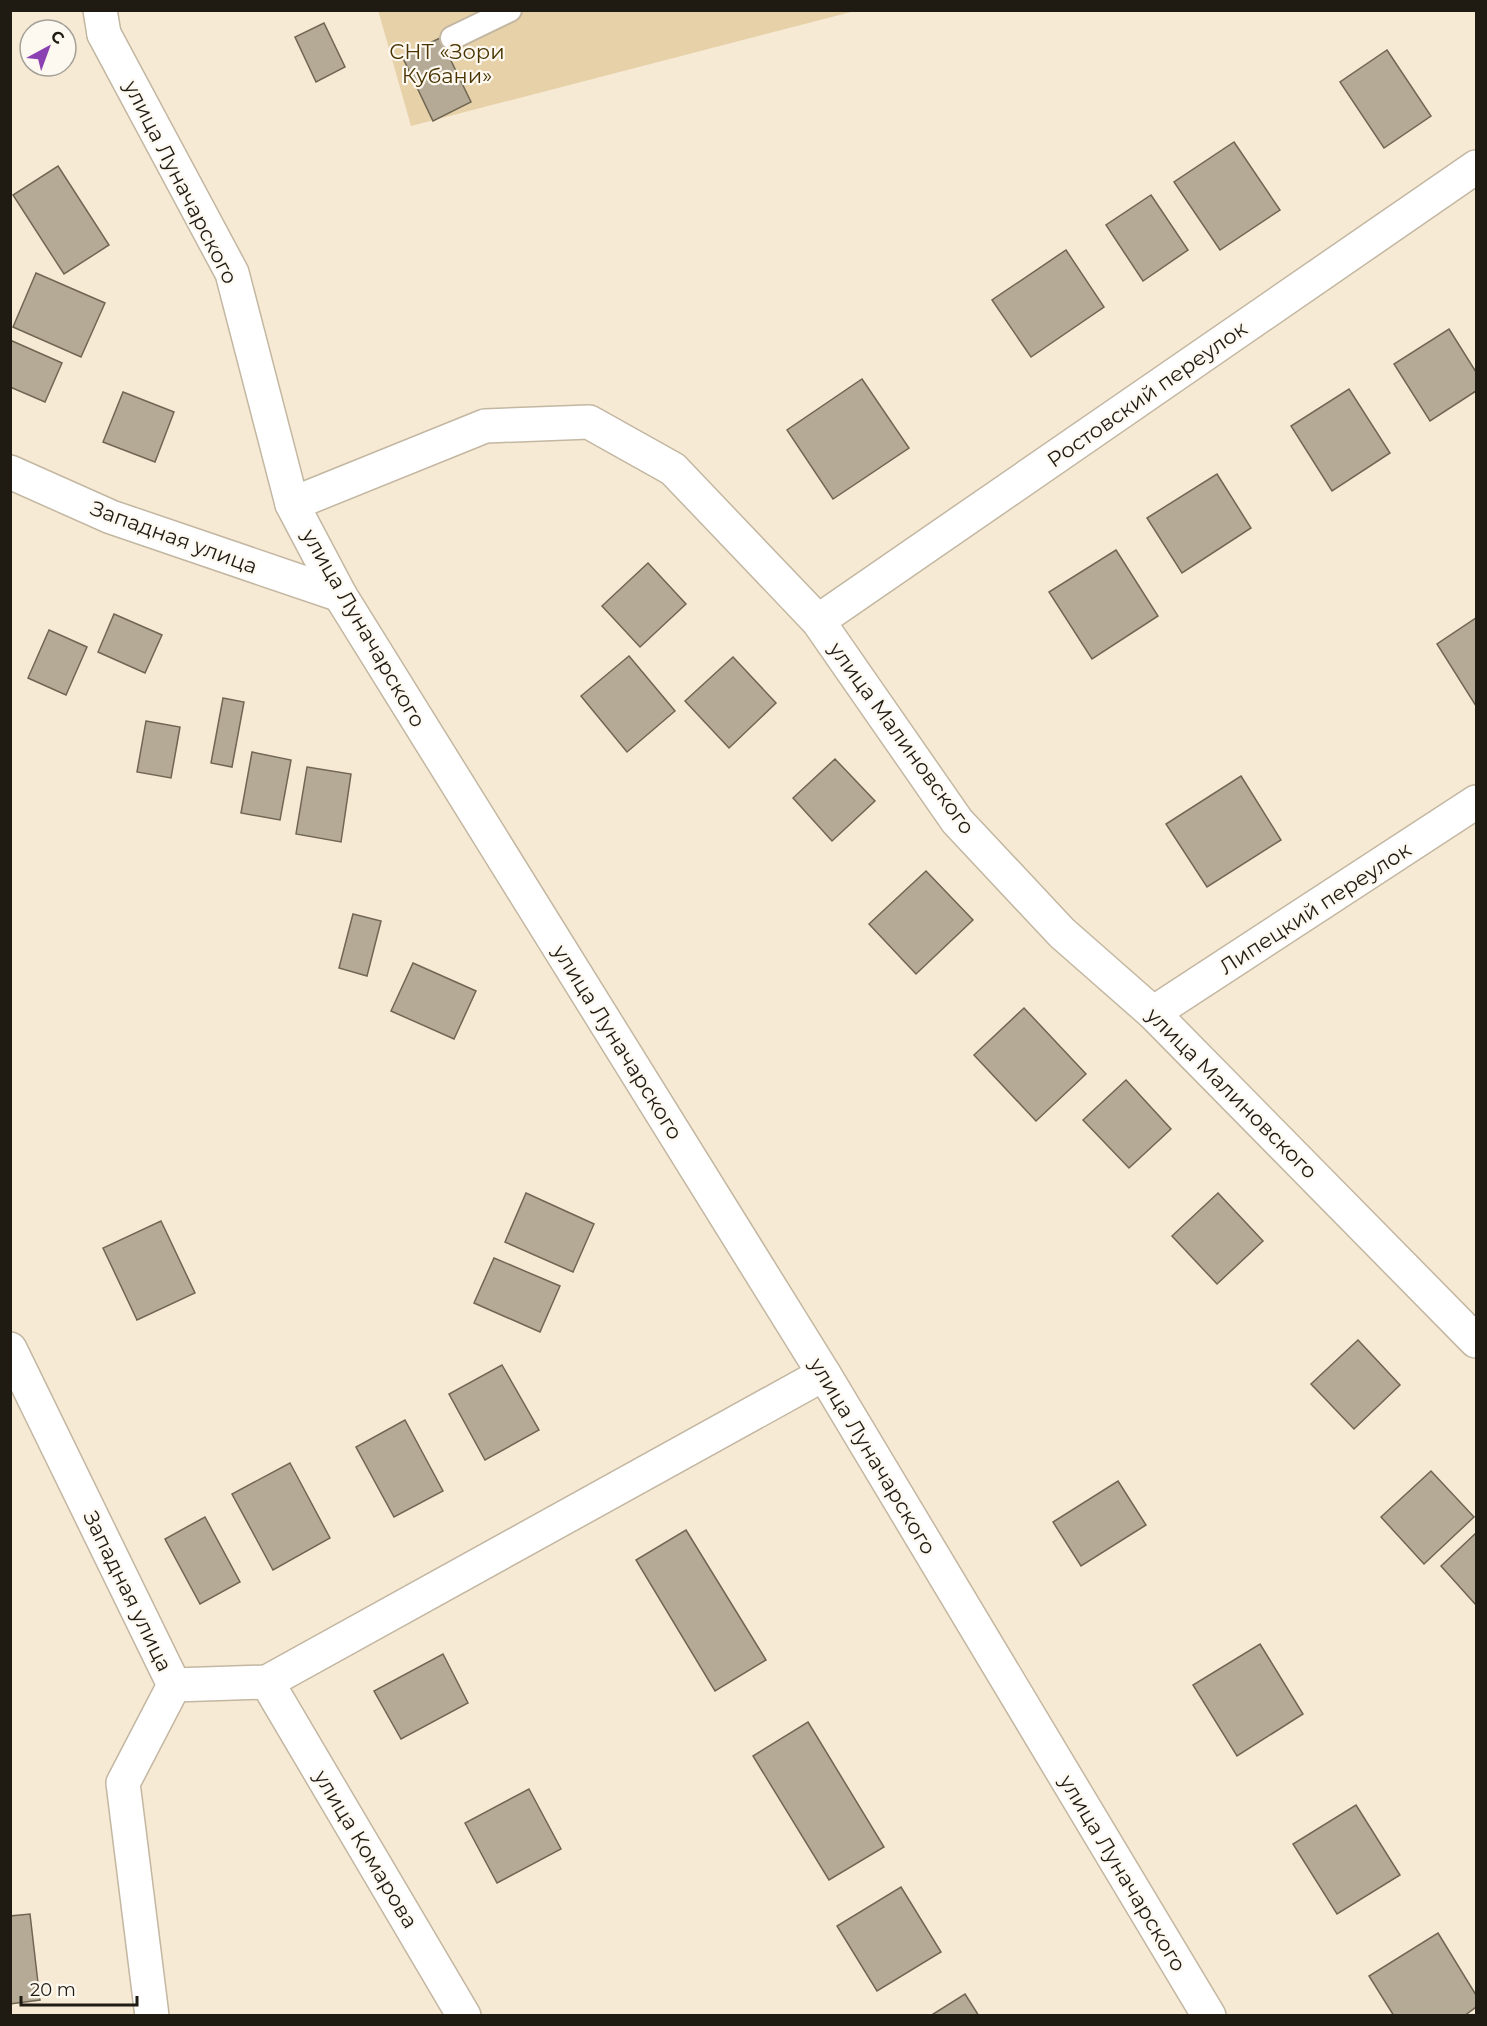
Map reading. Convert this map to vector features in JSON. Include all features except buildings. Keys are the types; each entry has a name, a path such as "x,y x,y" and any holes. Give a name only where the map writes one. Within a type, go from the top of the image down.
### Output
{"street":[{"name":"улица Луначарского","path":"102,22 232,273 292,504 339,595 824,1374 1209,2016"},
{"name":"Ростовский переулок","path":"818,621 1476,167"},
{"name":"улица Малиновского","path":"292,504 485,426 589,422 673,469 818,621 957,821 1062,933 1153,1013 1476,1341"},
{"name":"Западная улица","path":"10,472 111,517 339,595"},
{"name":"Липецкий переулок","path":"1153,1013 1476,802"},
{"name":"Западная улица","path":"10,1349 174,1685 123,1783 152,2016"},
{"path":"174,1685 267,1682 824,1374"},
{"name":"улица Комарова","path":"267,1682 464,2016"}],"lane":[{"path":"452,38 510,10"}],"green space":[{"name":"СНТ «Зори Кубани»","path":"378,10 855,11 411,126"}]}
